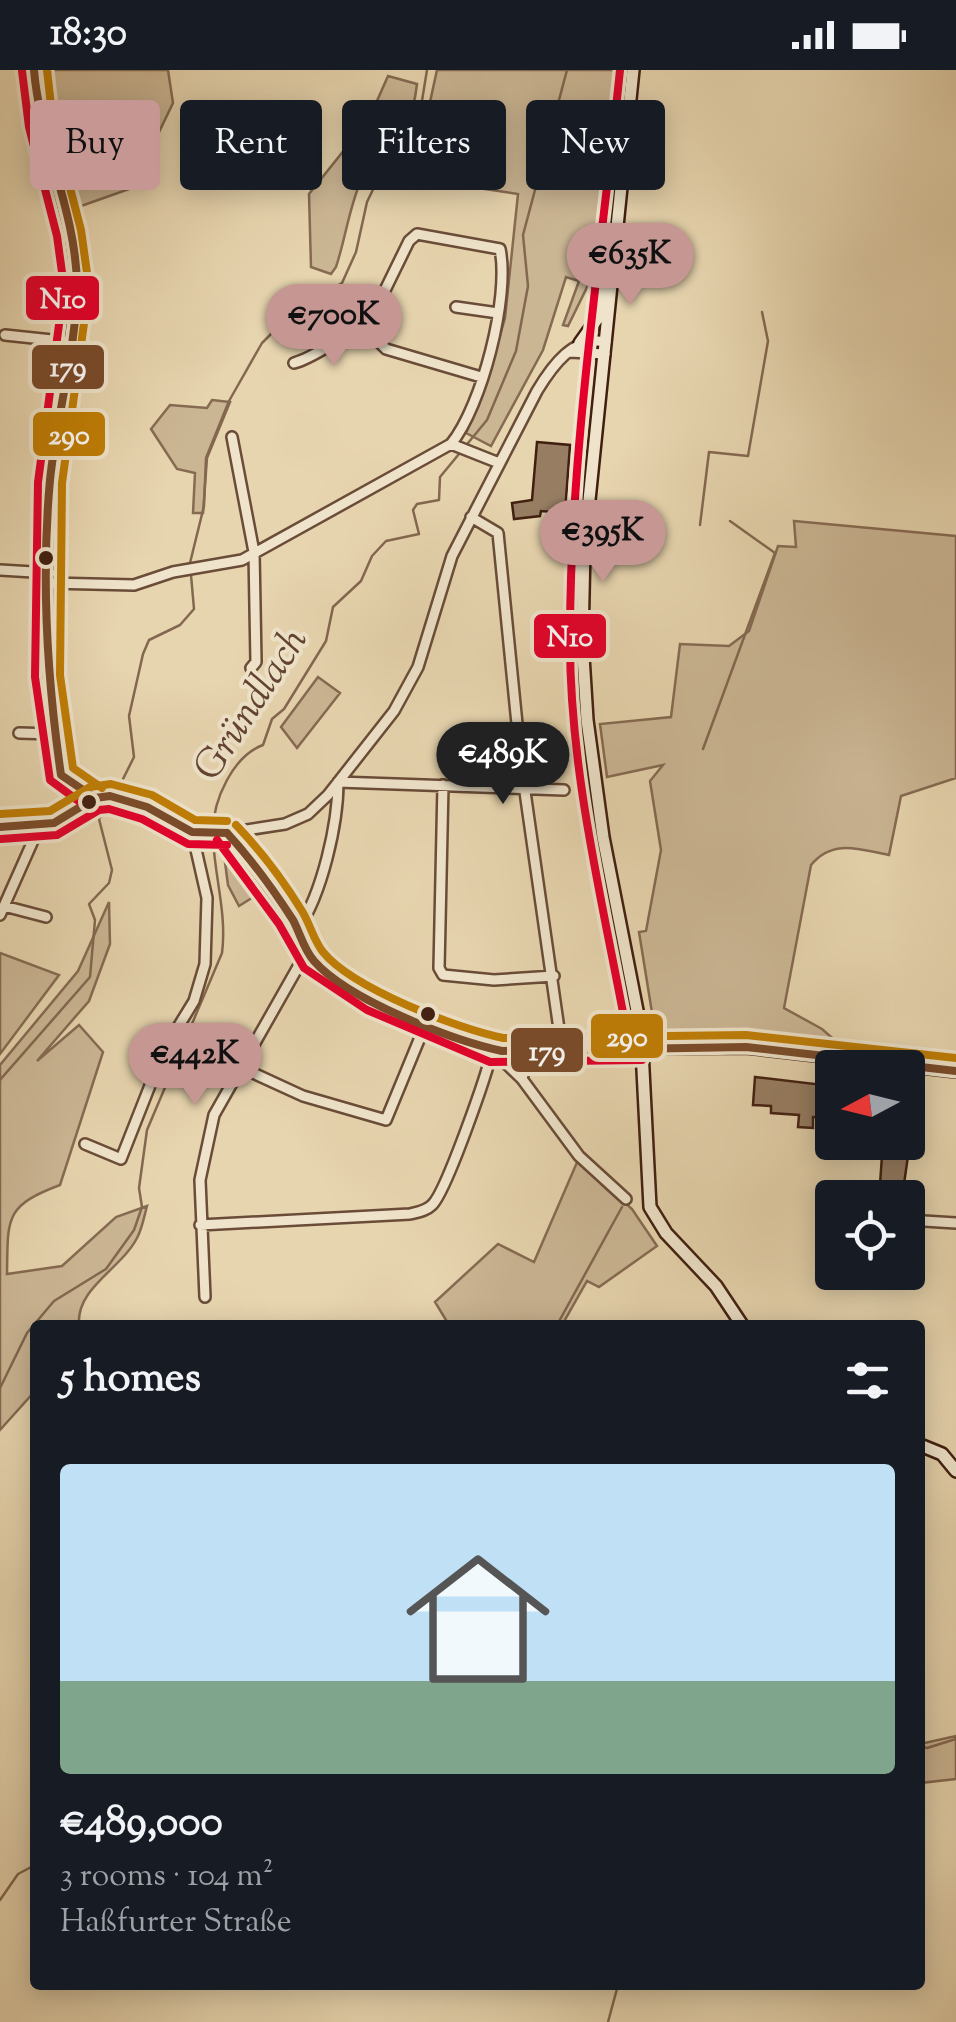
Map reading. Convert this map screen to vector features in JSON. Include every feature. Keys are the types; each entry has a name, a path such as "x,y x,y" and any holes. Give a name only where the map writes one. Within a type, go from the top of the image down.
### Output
{"main road":[{"path":"634,70 585,530 583,658 595,784 634,984 642,1048 650,1207 666,1233 716,1286 739,1320"},
{"path":"575,348 597,319 615,257"},
{"path":"642,1048 746,1047 956,1071"},
{"path":"925,1447 955,1465"}],"street":[{"path":"34,70 44,146 76,262 72,342 50,482 47,666 54,734 64,779 95,798"},
{"path":"0,570 86,587 134,586 173,572 222,566 454,446 481,377 498,313 502,255 496,245 417,234 409,241 366,329"},
{"path":"456,307 498,313"},
{"path":"294,363 312,358 352,332 366,329"},
{"path":"366,329 386,349 481,377"},
{"path":"5,335 72,342"},
{"path":"298,929 308,913 338,782 394,712 411,684 447,568 498,462 550,370 575,348 606,348"},
{"path":"232,437 254,552 256,662 251,668"},
{"path":"454,446 498,462"},
{"path":"472,517 498,533 525,789 562,1050"},
{"path":"18,733 54,734"},
{"path":"338,782 564,790"},
{"path":"443,785 439,968 442,976 494,980 554,976"},
{"path":"0,827 40,826 66,817 95,798 110,796 142,804 196,832 224,833 297,820 333,797"},
{"path":"40,826 2,910 46,917"},
{"path":"85,1144 121,1159 164,1050 194,1001 205,964 207,898 196,832"},
{"path":"224,833 298,929 307,951 322,968 352,988 426,1023 497,1050 642,1048"},
{"path":"205,1297 200,1225 204,1148 214,1115 307,951"},
{"path":"240,1067 302,1096 386,1120 426,1023"},
{"path":"497,1050 579,1156 626,1199"},
{"path":"200,1225 410,1214 426,1209 440,1192 497,1050"},
{"path":"522,1079 524,1067 536,1051"},
{"path":"925,1221 956,1223"}],"shaded area":[{"path":"42,70 168,70 173,103 160,130 160,100 45,100"},
{"path":"437,70 617,70 617,100 526,100 526,190 606,190 595,271 568,326 563,325 579,281 566,277 543,350 491,446 466,433 505,318 518,194 491,190 506,190 506,100 430,100"},
{"path":"388,76 417,84 414,100 377,100"},
{"path":"342,153 342,190 358,190 331,274 311,267 309,194 322,190 322,178"},
{"path":"66,190 126,190 67,211"},
{"path":"212,400 230,402 207,458 203,513 193,513 195,473 177,469 151,429 170,405 207,408"},
{"path":"794,521 956,536 956,778 901,796 889,855 837,849 811,865 784,1008 822,1029 845,1049 667,1038 654,1025 639,932 646,931 661,850 650,781 663,765 607,777 600,724 671,717 680,644 729,646 749,631 778,546 796,547"},
{"path":"318,677 340,693 297,748 281,727"},
{"path":"226,841 263,891 239,906 228,885 223,847"},
{"path":"109,902 110,944 89,1001 37,1061 79,1025 103,1052 60,1185 28,1200 13,1216 7,1274 62,1266 116,1217 147,1206 137,1238 92,1289 79,1320 30,1320 30,1397 0,1430 0,1065 78,971"},
{"path":"0,953 59,975 0,1054"},
{"path":"578,1160 632,1209 657,1246 599,1287 587,1281 565,1320 446,1320 435,1302 498,1244 534,1262"},
{"path":"956,1736 956,1779 925,1782 925,1743"}],"building":[{"path":"537,442 570,445 565,513 541,511 540,516 514,519 512,503 532,500"},
{"path":"755,1077 815,1084 813,1128 798,1127 799,1115 771,1113 771,1106 753,1105"},
{"path":"882,1160 907,1160 905,1180 880,1180"}],"waterway":[{"path":"190,563 204,506 206,458 229,401 262,343 294,311 342,283 356,252 367,202 392,150 420,113 427,70"},
{"name":"Gründlach","path":"213,831 227,780 243,759 263,745 272,719 284,709 326,641 333,607 361,581 372,556 386,541 419,534 413,510 417,504 439,500 440,477 487,420 516,351 528,286 523,235 567,70"},
{"path":"700,525 709,452 748,456 768,341 762,312"},
{"path":"703,749 775,553 730,521"},
{"path":"119,787 134,757 129,716 143,654 149,640 180,625 194,609 191,575"},
{"path":"0,1080 90,977 95,920 89,904 109,883 112,870 99,819 109,804"},
{"name":"Gründlach","path":"38,1320 54,1301 106,1269 134,1230 142,1207 139,1188 147,1130 222,953 222,911 213,839"},
{"path":"560,1320 622,1207"},
{"name":"Gründlach","path":"0,1388 30,1329"},
{"path":"925,1747 956,1739"},
{"path":"0,1900 18,1874 30,1868"},
{"path":"608,2022 617,1990"}],"transit line":[{"name":"179","path":"34,70 43,124 71,231 77,285 74,332 50,480 46,591 52,702 61,775 95,798"},
{"name":"290","path":"47,70 53,123 81,230 89,287 62,483 60,675 73,768 102,788"},
{"name":"N10","path":"620,70 581,425 570,637 582,793 630,1050"},
{"name":"N10","path":"22,71 29,127 57,236 64,287 38,482 35,677 50,780 88,808"},
{"name":"290","path":"0,814 50,811 90,787 111,784 152,795 195,820 227,821"},
{"name":"179","path":"0,827 54,823 95,798 110,796 147,807 192,832 227,833"},
{"name":"N10","path":"1,839 57,835 99,810 109,809 142,819 188,844 227,845"},
{"name":"290","path":"236,825 279,877 320,948 337,966 381,993 460,1026 503,1038 746,1035 956,1058"},
{"name":"179","path":"227,833 285,908 311,957 330,976 375,1004 456,1038 502,1051 746,1047 956,1071"},
{"name":"N10","path":"217,840 279,924 304,968 367,1010 490,1062 642,1060"}]}
